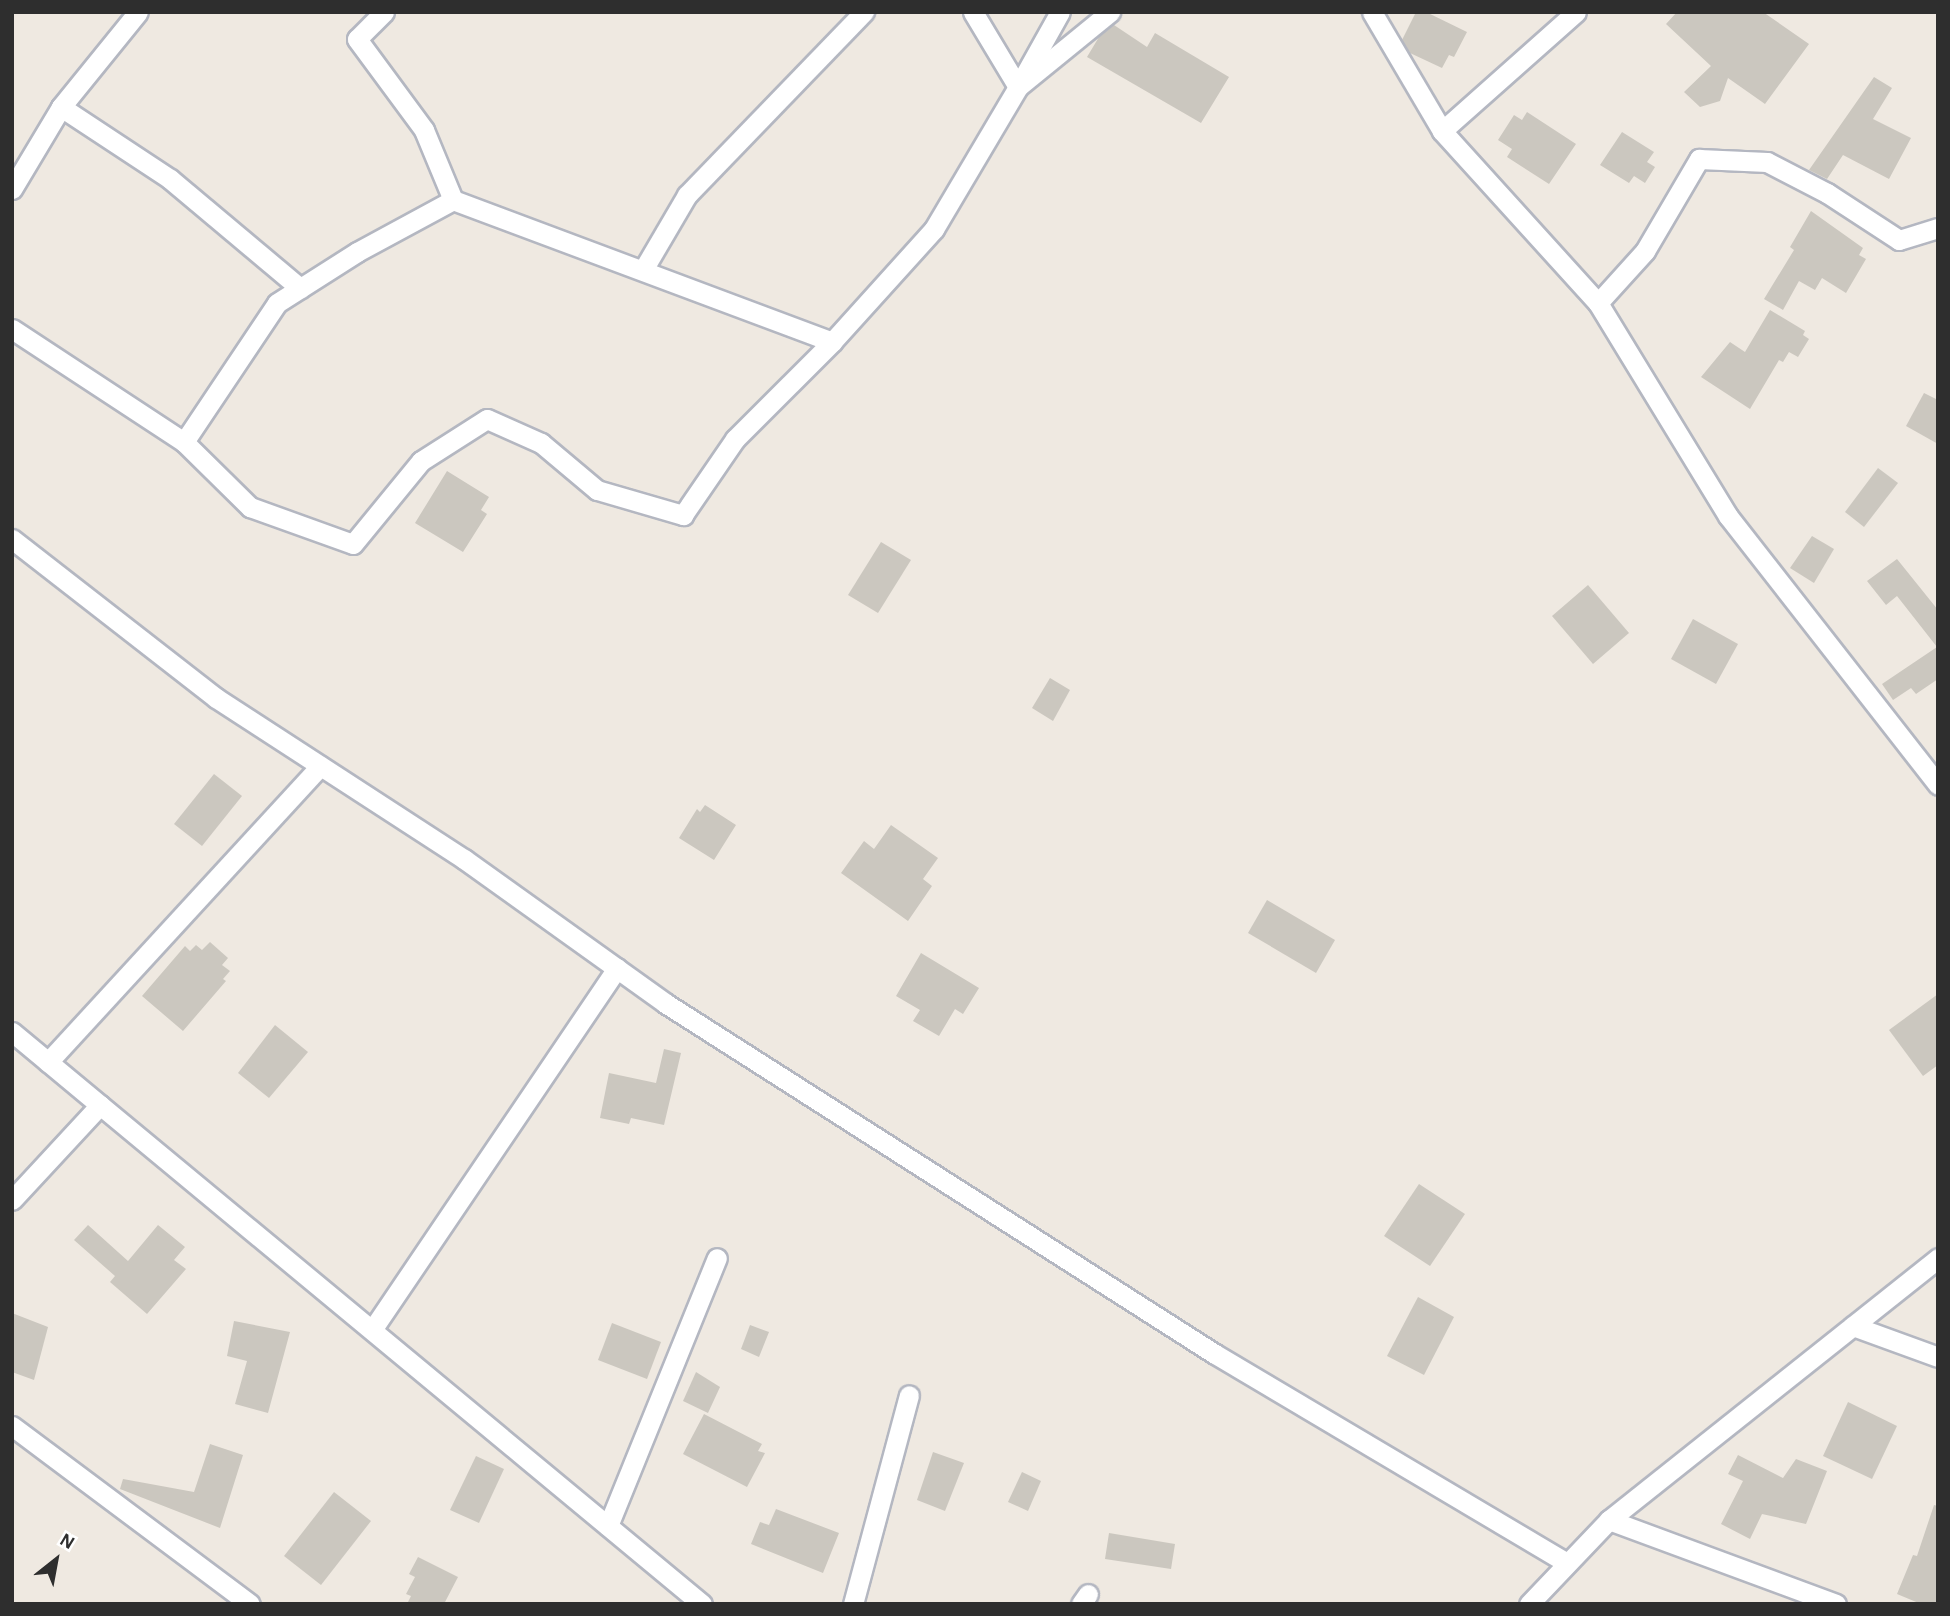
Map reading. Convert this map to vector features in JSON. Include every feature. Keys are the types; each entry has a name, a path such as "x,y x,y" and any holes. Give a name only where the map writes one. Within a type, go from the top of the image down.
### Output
{"street":[{"path":"12,189 61,107 138,12"},
{"path":"384,12 356,40 424,130 453,200 832,342"},
{"path":"643,270 687,195 864,12"},
{"path":"973,12 1018,87"},
{"path":"12,329 184,442 250,507 353,544 421,461 487,419 541,443 597,489 683,515 735,439 832,342 934,229 1060,12"},
{"path":"1018,87 1110,12"},
{"path":"1371,12 1442,131 1598,303 1728,516 1938,785"},
{"path":"1442,131 1576,12"},
{"path":"61,107 170,179 300,288"},
{"path":"1598,303 1645,251 1699,159 1767,162 1827,193 1899,240 1938,228"},
{"path":"184,442 277,303 453,200"},
{"path":"12,539 216,698 464,859 617,968 1215,1354 1567,1563"},
{"path":"48,1062 320,766"},
{"path":"372,1330 617,968"},
{"path":"12,1032 702,1604"},
{"path":"12,1200 100,1105"},
{"path":"608,1526 718,1258"},
{"path":"1529,1604 1609,1520 1938,1258"},
{"path":"1853,1326 1938,1357"},
{"path":"853,1604 909,1395"},
{"path":"12,1426 250,1604"},
{"path":"1609,1520 1836,1604"}],"building":[{"path":"1416,12 1426,12 1467,32 1454,57 1449,55 1442,68 1410,53 1402,40"},
{"path":"1677,12 1763,12 1809,44 1765,104 1728,78 1720,101 1700,107 1684,92 1711,66 1666,24"},
{"path":"1114,25 1147,47 1155,33 1229,77 1201,123 1087,57 1099,37"},
{"path":"1874,77 1892,88 1873,119 1911,138 1889,179 1843,155 1827,179 1809,170"},
{"path":"1527,112 1576,144 1549,184 1507,157 1512,149 1498,140 1514,115 1522,120"},
{"path":"1622,132 1654,152 1647,162 1655,167 1645,183 1634,176 1629,183 1600,165"},
{"path":"1811,211 1863,248 1859,255 1866,259 1846,293 1822,278 1815,290 1799,281 1783,310 1764,299 1794,250 1790,247"},
{"path":"1770,310 1805,331 1803,335 1809,339 1798,357 1789,352 1783,362 1779,360 1750,409 1701,377 1730,342 1745,352"},
{"path":"1924,393 1938,400 1938,444 1906,426"},
{"path":"1878,468 1898,483 1864,527 1845,512"},
{"path":"447,471 489,497 481,510 487,514 463,552 415,523"},
{"path":"1812,536 1834,549 1814,583 1790,568"},
{"path":"881,542 911,560 878,613 848,595"},
{"path":"1897,559 1938,610 1938,679 1916,694 1911,688 1893,700 1882,684 1937,647 1897,596 1886,605 1867,581"},
{"path":"1588,585 1629,633 1593,664 1552,616"},
{"path":"1693,619 1738,644 1716,684 1671,659"},
{"path":"1050,678 1070,690 1053,721 1032,708"},
{"path":"214,774 242,796 202,846 174,824"},
{"path":"705,805 736,825 714,860 679,838 697,809 700,812"},
{"path":"891,825 938,858 923,879 932,886 908,921 841,873 864,841 874,849"},
{"path":"1267,900 1335,940 1316,973 1248,933"},
{"path":"210,942 228,958 222,965 230,971 223,979 226,981 183,1031 142,996 185,946 190,951 196,945 202,950"},
{"path":"921,953 979,988 963,1014 955,1009 939,1036 913,1021 920,1010 896,996"},
{"path":"1938,994 1938,1065 1923,1076 1889,1030"},
{"path":"275,1025 308,1052 269,1098 238,1073"},
{"path":"664,1049 681,1053 664,1125 631,1118 629,1124 600,1118 609,1073 656,1083"},
{"path":"1419,1184 1465,1214 1430,1266 1384,1236"},
{"path":"88,1225 128,1261 158,1225 185,1247 174,1260 186,1269 147,1314 110,1282 115,1276 74,1240"},
{"path":"1418,1297 1454,1317 1424,1375 1387,1356"},
{"path":"12,1313 48,1327 34,1380 12,1372"},
{"path":"234,1321 290,1332 268,1413 235,1404 247,1361 227,1356"},
{"path":"612,1323 661,1342 647,1379 598,1360"},
{"path":"750,1325 769,1332 759,1357 741,1349"},
{"path":"696,1372 720,1387 708,1413 683,1401"},
{"path":"1848,1402 1897,1426 1872,1479 1823,1456"},
{"path":"704,1414 762,1444 758,1451 765,1453 747,1487 683,1454"},
{"path":"210,1444 243,1455 220,1528 120,1489 123,1479 194,1492"},
{"path":"933,1452 964,1463 945,1511 917,1500"},
{"path":"1738,1455 1783,1478 1796,1459 1827,1471 1806,1524 1762,1514 1750,1539 1721,1524 1743,1481 1728,1474"},
{"path":"476,1456 504,1469 479,1523 450,1510"},
{"path":"1022,1472 1041,1481 1028,1511 1008,1502"},
{"path":"334,1492 371,1521 321,1585 284,1556"},
{"path":"1934,1505 1938,1506 1938,1604 1921,1604 1897,1594 1913,1555 1917,1556"},
{"path":"776,1509 839,1533 823,1573 751,1544 760,1522 769,1525"},
{"path":"1109,1533 1175,1544 1171,1569 1105,1559"},
{"path":"418,1557 458,1577 444,1604 407,1604 411,1596 406,1594 415,1577 409,1574"}]}
